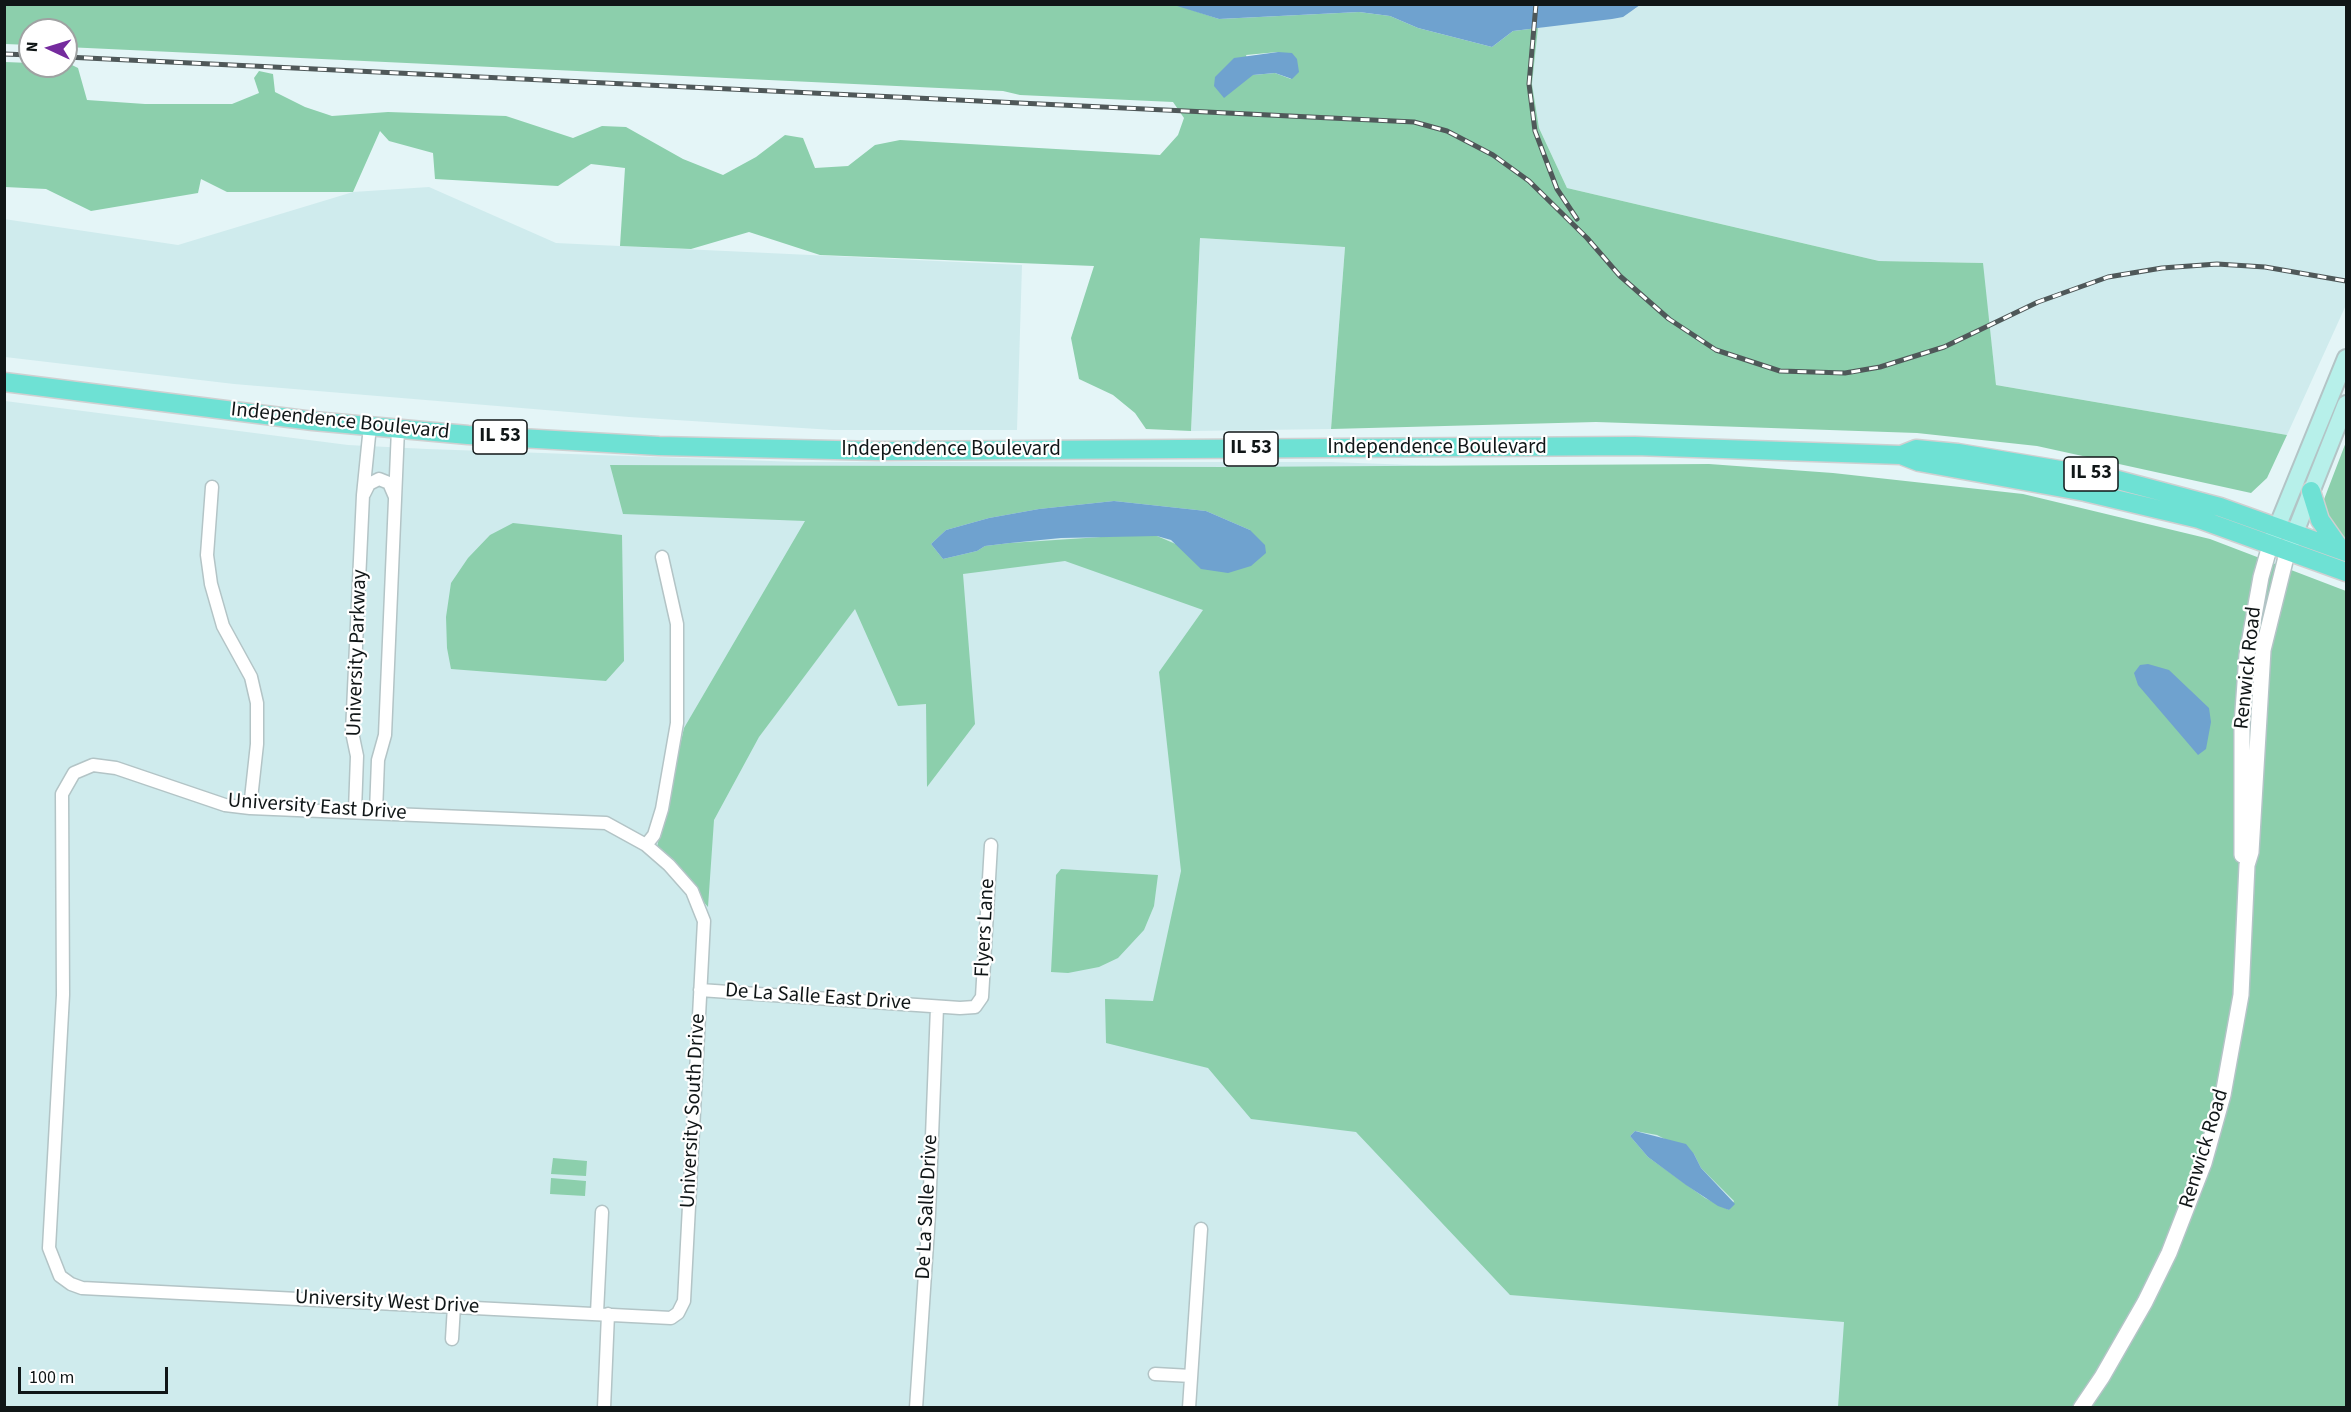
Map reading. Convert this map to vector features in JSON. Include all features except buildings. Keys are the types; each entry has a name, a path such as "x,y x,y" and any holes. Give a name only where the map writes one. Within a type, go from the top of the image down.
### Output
{"main road":[{"path":"2283,537 2346,358"},
{"name":"Independence Boulevard","path":"4,382 398,429 601,443 782,450 1635,446 1901,455 1916,449 2077,471 2194,499 2283,537"},
{"path":"2283,537 2311,490 2346,404"},
{"path":"2311,490 2320,520 2344,551"},
{"path":"2283,537 2344,551"},
{"path":"2283,537 2346,572"}],"street":[{"name":"University Parkway","path":"355,812 357,756 352,732 363,495 370,426"},
{"name":"University Parkway","path":"376,812 378,760 385,735 398,429"},
{"path":"363,495 369,484 379,479 389,483 395,497"},
{"path":"212,487 207,555 211,584 223,626 250,677 257,703 257,744 250,808"},
{"name":"Renwick Road","path":"2081,1407 2102,1377 2145,1302 2185,1216 2210,1141 2232,1049 2241,995 2247,866 2242,857 2244,692 2253,615 2283,537"},
{"path":"646,845 654,835 662,809 677,723 677,624 662,557"},
{"name":"University East Drive","path":"82,1288 60,1276 51,1258 50,1238 63,995 62,794 67,782 84,767 102,766 225,805 250,808 606,823 646,845 669,865 692,891 704,921"},
{"name":"Flyers Lane","path":"937,1007 975,1007 982,997 991,844"},
{"name":"University South Drive","path":"684,1301 704,921"},
{"name":"De La Salle East Drive","path":"700,990 937,1007"},
{"name":"De La Salle Drive","path":"916,1407 929,1214 937,1007"},
{"path":"602,1212 604,1407"},
{"path":"1189,1407 1201,1229"},
{"name":"University West Drive","path":"82,1288 671,1318 678,1313 684,1301"},
{"path":"452,1339 454,1306"},
{"path":"1155,1374 1191,1376"}],"shaded area":[{"path":"1640,4 2346,5 2346,305 2287,435 1996,385 1982,263 1879,261 1567,188 1539,128 1532,84 1538,28 1635,9"},
{"path":"429,187 556,243 1022,265 1017,430 833,430 629,417 234,384 5,357 4,219 178,245 353,192"},
{"path":"1200,238 1345,247 1331,429 1191,431"},
{"path":"5,401 348,445 427,449 799,462 1331,462 1817,480 2050,1407 5,1408"}],"green space":[{"path":"1174,4 1219,19 1359,12 1390,16 1418,28 1492,47 1513,31 1538,28 1532,84 1539,128 1567,188 1879,261 1983,263 1996,385 2287,435 2267,478 2251,493 2037,446 1917,433 1596,422 1331,429 1345,247 1200,238 1191,431 1146,429 1135,413 1113,395 1079,379 1071,338 1094,266 820,255 749,232 691,249 620,246 625,168 591,164 558,186 435,179 433,153 389,141 380,131 353,192 227,192 201,179 198,193 91,211 46,189 5,187 5,62 18,63 18,78 78,78 78,68 87,100 145,104 232,104 259,93 254,78 259,71 273,74 275,92 305,107 332,116 388,112 506,116 573,138 602,126 626,127 683,159 723,175 756,157 785,135 803,138 815,168 848,166 875,145 900,140 1160,155 1178,135 1184,118 1173,102 1020,95 1003,91 78,48 78,18 18,18 18,45 5,44 4,5","holes":["1278,52 1291,79 1275,73 1253,75 1246,55"]},
{"path":"2346,442 2346,538 2328,527 2323,502"},
{"path":"1709,464 1833,473 2023,494 2210,539 2346,591 2346,1407 1838,1407 1844,1322 1510,1295 1356,1132 1251,1119 1208,1068 1106,1043 1105,999 1153,1001 1181,871 1159,672 1203,610 1065,561 963,574 975,724 927,787 926,704 898,706 855,609 759,737 714,820 708,907 657,847 684,728 805,521 623,514 610,465 1225,467","holes":["1114,501 1206,511 1250,530 1178,545 1157,536 1131,535 1010,543 985,546 977,551 943,559 931,544 946,530 989,518 1039,509","1635,1131 1657,1135 1694,1154 1701,1168 1734,1201 1729,1210 1705,1198 1648,1157 1630,1136"]},
{"path":"513,523 622,535 624,661 606,681 451,669 447,648 446,617 451,583 468,558 490,535"},
{"path":"1061,869 1158,875 1154,906 1144,930 1118,958 1099,967 1068,973 1051,972 1056,875"},
{"path":"553,1158 587,1161 586,1176 551,1174"},
{"path":"551,1178 586,1181 585,1196 550,1194"}],"water":[{"path":"1174,5 1640,5 1623,17 1513,31 1492,47 1418,28 1390,16 1359,12 1219,19"},
{"path":"1278,52 1292,53 1297,59 1299,72 1292,79 1275,73 1253,75 1224,98 1214,86 1215,77 1234,58"},
{"path":"1114,501 1206,511 1250,530 1265,545 1266,553 1251,566 1228,573 1201,569 1171,540 1157,536 1061,538 1010,543 985,546 977,551 943,559 931,544 946,530 989,518 1039,509"},
{"path":"2148,664 2169,670 2209,708 2211,722 2206,749 2198,755 2138,685 2134,673 2140,665"},
{"path":"1635,1131 1686,1144 1701,1168 1735,1204 1729,1210 1718,1206 1686,1185 1648,1157 1630,1136"}],"railway":[{"path":"1536,4 1529,84 1535,131 1557,189 1577,219"},
{"path":"4,54 18,55"},
{"path":"78,58 1414,122 1447,131 1493,155 1529,181 1587,238 1620,276 1669,319 1716,350 1780,371 1845,373 1880,367 1944,347 2038,302 2108,277 2162,268 2217,264 2265,267 2346,281"}]}
